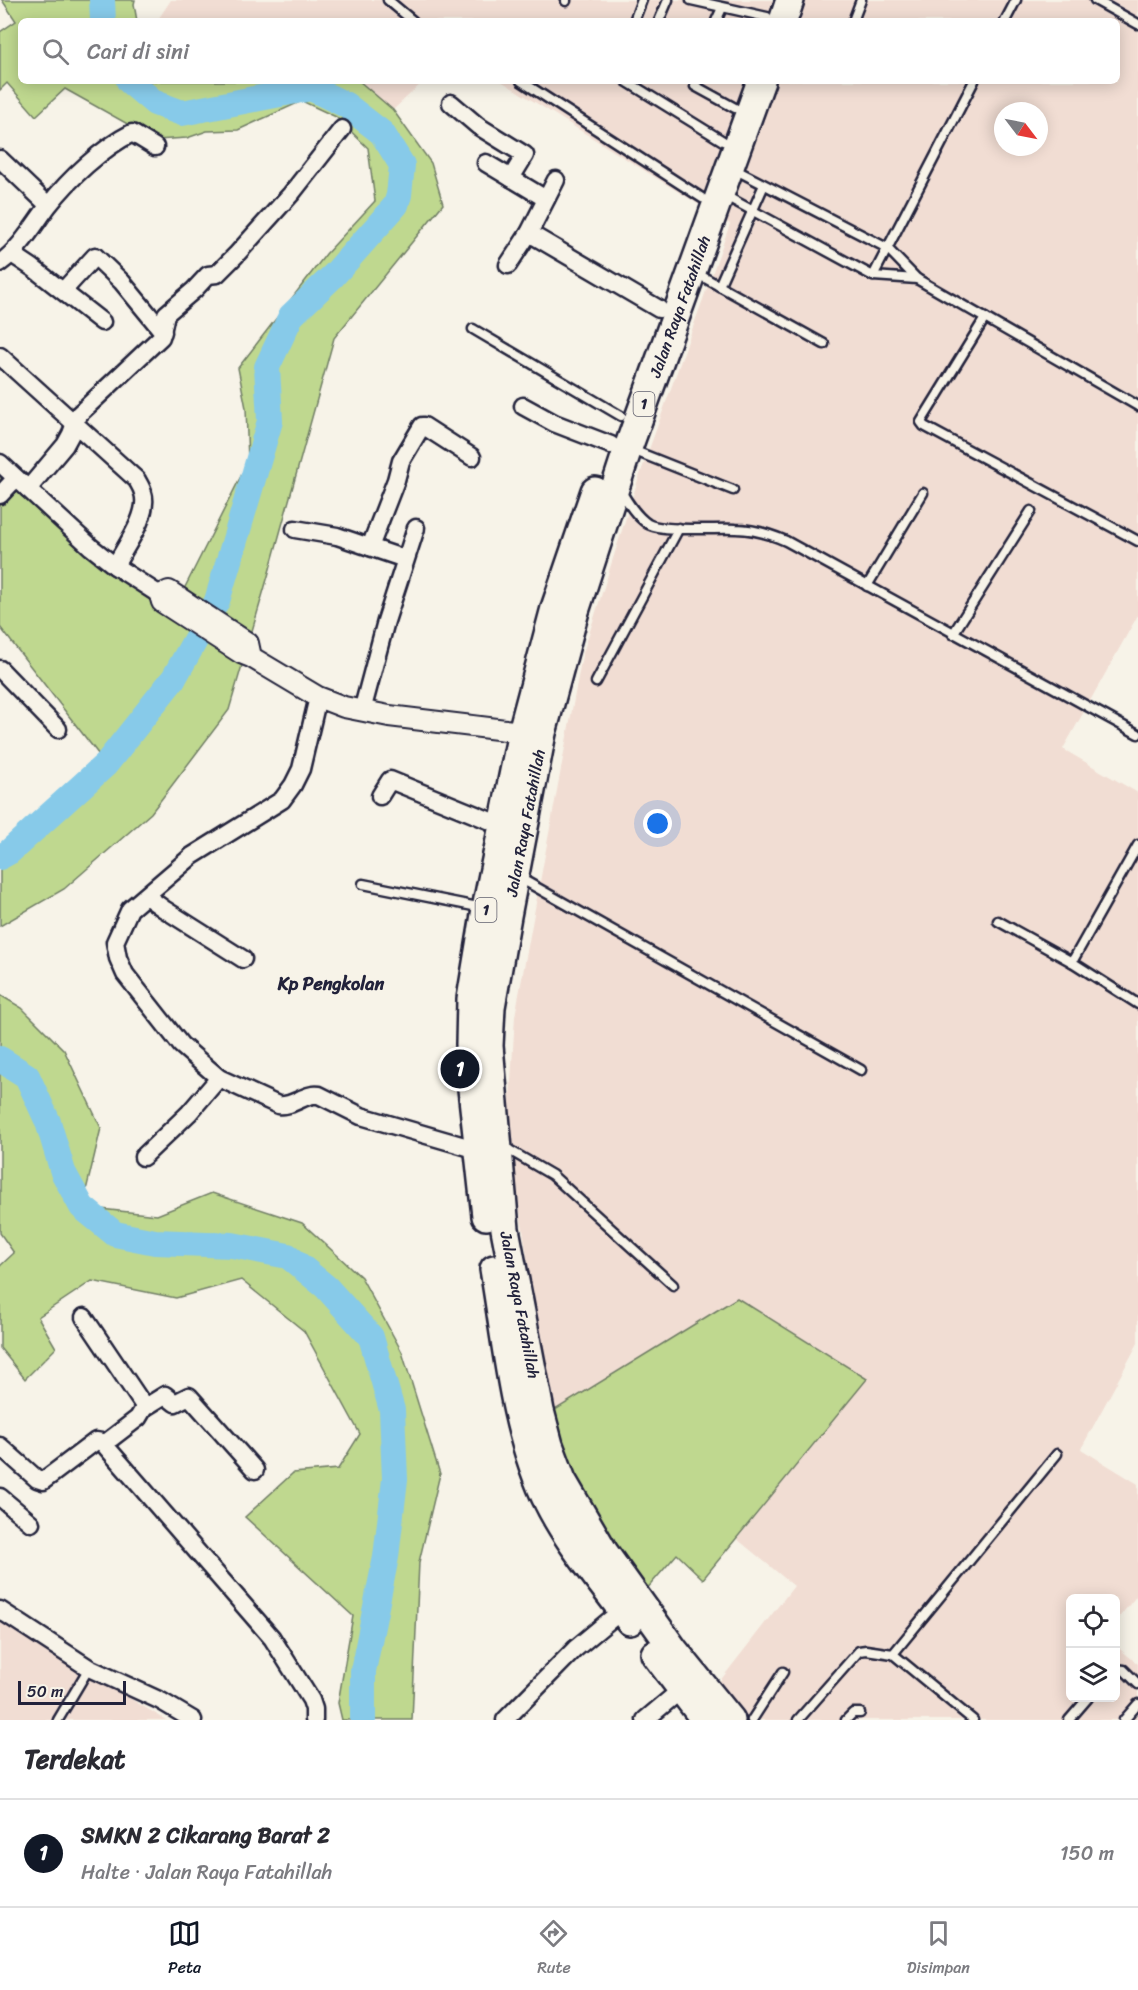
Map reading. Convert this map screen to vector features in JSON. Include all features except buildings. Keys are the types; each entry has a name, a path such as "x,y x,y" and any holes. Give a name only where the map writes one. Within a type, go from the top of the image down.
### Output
{"highway":[{"path":"772,15 790,0"},
{"name":"Jalan Raya Fatahillah","path":"730,1720 675,1650 604,1552 562,1480 540,1412 470,1044 471,999 486,909 522,732 555,608 692,271 743,84"},
{"name":"Jalan Raya Fatahillah","path":"705,1720 561,1524 532,1464 520,1422 487,1223 489,1046 491,1007 542,733 574,611 616,484 621,416 659,309 760,84"}],"street":[{"path":"451,103 478,126 525,155 511,178"},
{"path":"0,495 22,483 65,445 78,415 161,337 164,332 163,320 166,314 208,275 217,274 248,243 291,194 342,129"},
{"path":"102,322 63,291 6,258 39,220 48,205 83,167 130,133 155,147"},
{"path":"0,159 48,205"},
{"path":"486,164 546,199"},
{"path":"508,265 529,233 556,180"},
{"path":"529,233 659,309"},
{"path":"63,291 95,256 118,278 164,332"},
{"path":"0,356 137,480 143,492 144,501 141,520 115,566"},
{"path":"523,406 554,423 619,447"},
{"path":"370,547 401,461 422,426 472,457"},
{"path":"0,463 115,566 318,697 362,711 522,732"},
{"path":"362,711 416,528"},
{"path":"295,529 337,536 405,559"},
{"path":"1,672 58,729"},
{"path":"318,697 301,769 282,800 192,856 130,909 115,942 124,974 181,1045 219,1078 278,1105 286,1106 313,1094 320,1095 362,1116 488,1146"},
{"path":"380,796 390,780 503,826"},
{"path":"146,896 243,959"},
{"path":"143,1157 189,1113 219,1078"},
{"path":"84,1317 144,1408"},
{"path":"104,1444 138,1418 144,1408 165,1395 175,1403 189,1396 255,1470"},
{"path":"0,1446 37,1479 43,1481 96,1441 104,1444 273,1638 311,1700 314,1720"},
{"path":"0,1497 32,1523"},
{"path":"0,1610 89,1668 161,1701 193,1720"},
{"path":"505,1720 575,1649 622,1610"},
{"path":"645,1720 681,1689"}],"lane":[{"path":"389,0 410,18"},
{"path":"635,18 642,0"},
{"path":"660,18 668,0"},
{"path":"691,0 722,8 772,15"},
{"path":"854,18 861,0"},
{"path":"1007,18 1016,0"},
{"path":"1095,0 1138,24"},
{"path":"717,18 722,8"},
{"path":"527,84 718,175 764,185 887,248 917,279 1138,406"},
{"path":"629,84 753,211 873,276 917,279"},
{"path":"695,84 735,108"},
{"path":"873,276 972,84"},
{"path":"719,286 764,185"},
{"path":"692,271 824,344"},
{"path":"985,318 921,422 924,426 1138,542"},
{"path":"473,329 621,416"},
{"path":"619,447 733,490"},
{"path":"616,484 631,508 649,525 736,529 768,534 786,541 1138,734"},
{"path":"867,586 924,494"},
{"path":"954,634 1030,511"},
{"path":"596,682 679,528"},
{"path":"1072,963 1138,845"},
{"path":"515,876 861,1070"},
{"path":"363,884 486,909"},
{"path":"998,921 1138,1004"},
{"path":"488,1146 552,1175 673,1285"},
{"path":"893,1654 1057,1454"},
{"path":"798,1720 859,1651 866,1650 893,1654 973,1720"},
{"path":"58,1720 89,1668"},
{"path":"1120,1670 1124,1670 1138,1684"},
{"path":"752,1720 783,1672"},
{"path":"1069,1720 1085,1702"},
{"path":"1124,1720 1138,1704"},
{"path":"846,1720 853,1713 860,1713"}],"shaded area":[{"path":"171,0 1138,0 1138,615 1063,749 1138,793 1138,1343 1081,1449 1138,1484 1138,1594 1120,1616 1120,1594 1066,1594 1066,1702 1120,1702 1120,1649 1138,1664 1138,1720 735,1720 712,1691 794,1586 737,1539 866,1379 550,1413 508,1129 515,1016 582,656 637,483 730,224 506,84 1120,84 1120,18 159,18"},
{"path":"363,84 421,84 393,110"},
{"path":"0,1621 166,1720 0,1720"}],"green space":[{"path":"2,0 135,0 136,18 18,18 18,84 363,84 393,110 431,163 443,204 334,338 229,710 151,813 64,889 0,926 0,857 9,852 106,764 0,627 0,477 97,558 175,607 248,462 246,408 238,368 326,254 375,201 368,148 336,117 302,101 238,130 207,131 187,138 156,140 65,89 36,116 7,83 0,90 0,32 16,21"},
{"path":"0,995 22,1008 64,1050 101,1128 82,1207 157,1215 212,1193 302,1223 361,1277 402,1352 440,1474 419,1562 412,1720 342,1720 338,1703 353,1616 245,1517 293,1473 338,1469 360,1434 304,1331 241,1280 176,1298 92,1281 38,1317 56,1348 25,1379 0,1348 0,1266 14,1253 0,1233"},
{"path":"737,1298 867,1379 703,1579 677,1554 645,1591 585,1504 550,1413"}],"waterway":[{"path":"102,0 103,18"},
{"path":"0,857 9,852 106,764 174,678 217,601 270,421 267,367 291,316 334,275 396,205 399,195 402,165 382,133 346,105 311,88 182,113 155,103 133,84"},
{"path":"0,1059 27,1076 48,1122 63,1172 82,1207 115,1234 155,1242 232,1245 288,1256 326,1287 371,1337 392,1410 395,1479 386,1557 363,1671 363,1720"}],"place":[{"name":"SMKN 2 Cikarang Barat 2","path":"460,1069"}],"district":[{"name":"Kp Pengkolan","path":"331,984"}]}
